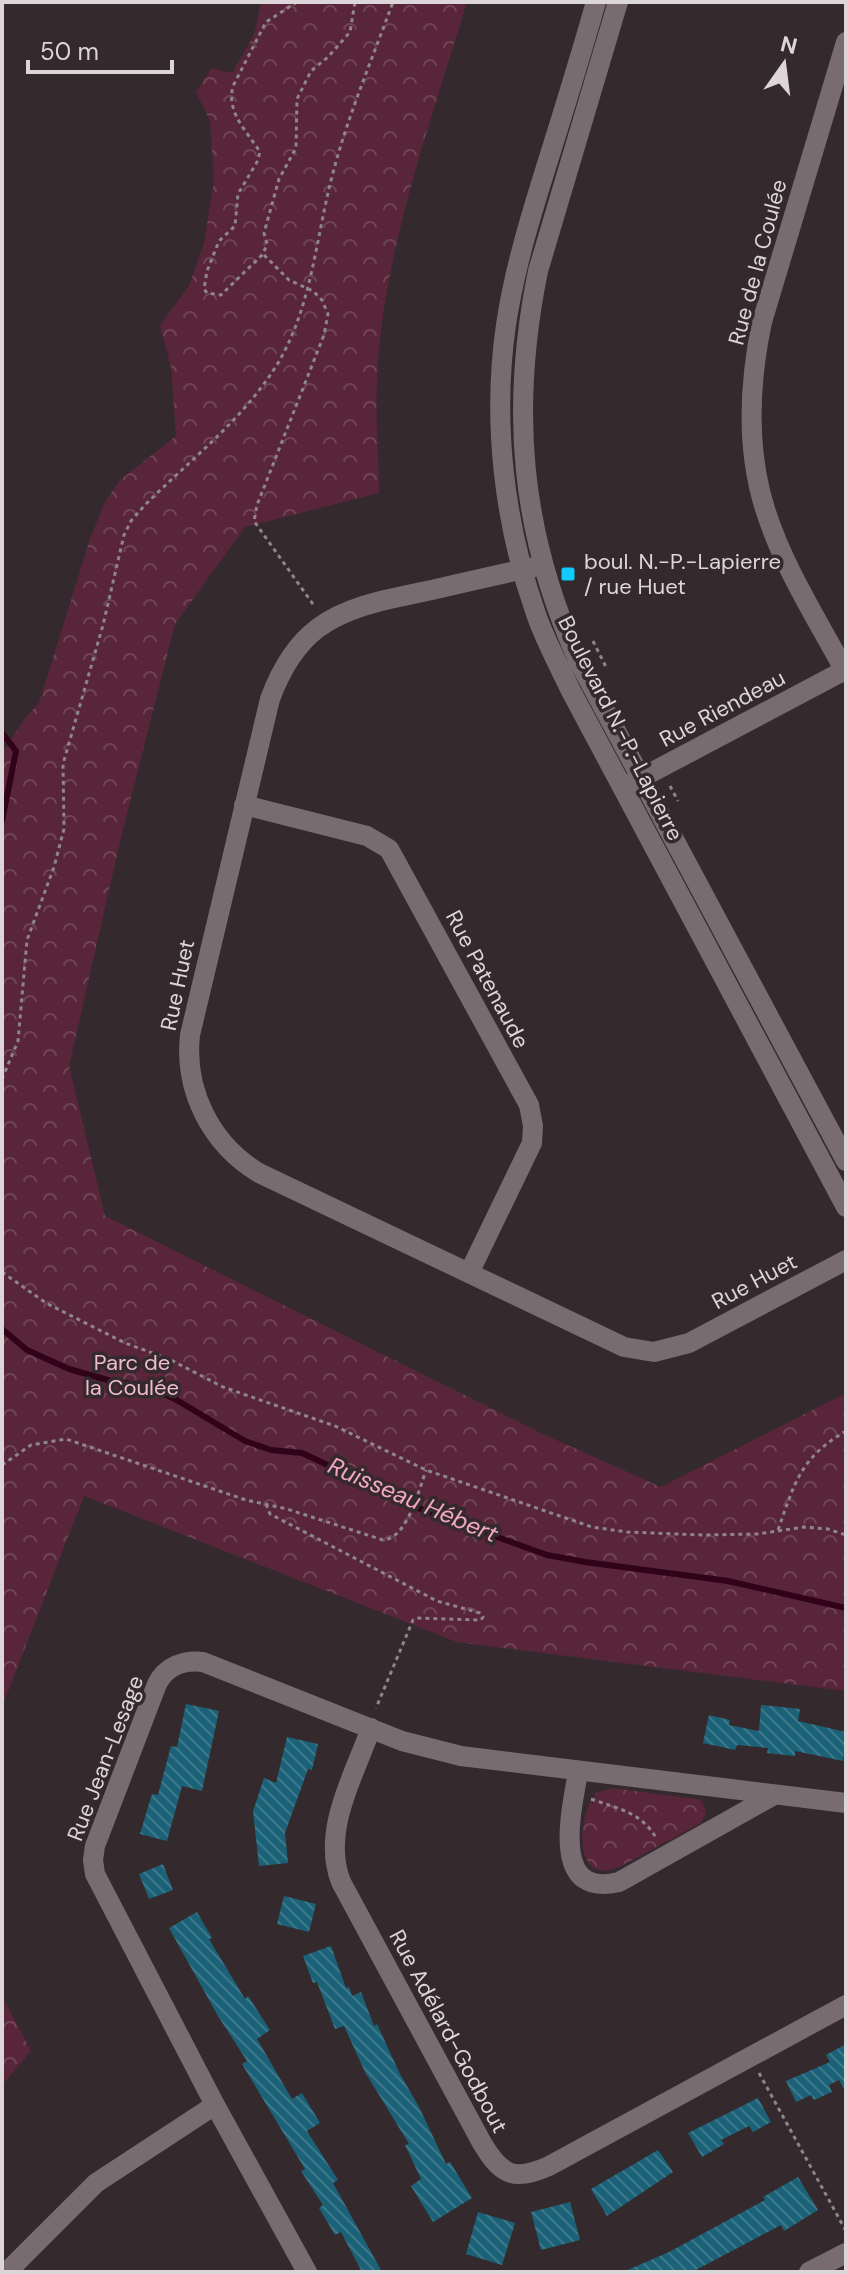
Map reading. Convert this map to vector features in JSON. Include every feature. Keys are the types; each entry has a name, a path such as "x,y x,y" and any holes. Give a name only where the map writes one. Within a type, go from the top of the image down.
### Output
{"street":[{"name":"Boulevard N.-P.-Lapierre","path":"596,2 518,263 504,339 501,437 512,525 578,660 846,1161"},
{"name":"Boulevard N.-P.-Lapierre","path":"618,2 538,271 529,315 521,414 532,567 545,636 846,1207"},
{"name":"Rue de la Coulée","path":"845,671 790,567 766,512 755,453 751,401 755,354 762,322 846,42"},
{"name":"Rue Huet","path":"532,567 368,605 337,617 318,628 299,646 277,681 244,805 190,1035 188,1062 201,1110 232,1153 249,1166 624,1347 654,1352 689,1343 846,1260"},
{"name":"Rue Riendeau","path":"623,788 845,671"},
{"name":"Rue Patenaude","path":"244,805 367,836 389,849 529,1105 532,1143 469,1273"},
{"name":"Rue Jean-Lesage","path":"307,2272 98,1884 93,1866 95,1846 160,1679 166,1671 179,1664 203,1662 372,1721 437,1751 578,1772 846,1803"},
{"name":"Rue Adélard-Godbout","path":"372,1721 334,1837 335,1866 482,2143 503,2170 525,2176 549,2166 846,2005"},
{"path":"578,1772 570,1858 582,1877 601,1884 619,1882 774,1795"},
{"path":"7,2272 96,2183 215,2105"},
{"path":"809,2272 846,2253"}],"path":[{"path":"297,2 266,22 233,86 231,95 235,114 260,152 238,194 235,226 219,241 207,271 204,289 207,293 221,295 263,254 267,244 264,233 279,179 296,148 297,99 311,71 350,32 355,2"},
{"path":"2,1079 18,1041 27,940 54,867 64,829 63,764 103,625 124,535 145,505 216,438 266,381 289,342 308,289 335,165 393,2"},
{"path":"263,254 289,280 318,296 328,314 324,335 257,505 254,521 318,612"},
{"name":"Boulevard N.-P.-Lapierre","path":"592,638 611,677"},
{"path":"2,1272 46,1303 125,1343 169,1359 250,1398 335,1426 426,1470 592,1527 627,1532 702,1535 758,1534 804,1527 828,1529 846,1535"},
{"path":"778,1531 804,1466 817,1451 846,1431"},
{"path":"2,1465 31,1445 66,1439 246,1500 383,1540 396,1537 404,1525 426,1470"},
{"path":"266,1504 270,1514 374,1570 437,1601 480,1613 483,1617 481,1620 413,1620 372,1721"},
{"path":"591,1799 639,1817 647,1823 660,1844"},
{"path":"756,2068 846,2231"}],"green space":[{"name":"Parc de la Coulée","path":"261,2 467,2 410,190 388,287 377,382 379,493 245,527 175,624 122,833 69,1066 105,1216 545,1435 661,1487 846,1393 846,1691 457,1642 84,1496 2,1707 2,753 39,703 90,539 105,502 120,480 176,436 171,367 160,325 189,286 204,243 214,181 210,121 196,92 212,68 232,73 254,35"},
{"path":"612,1788 697,1799 702,1801 706,1813 701,1823 619,1867 603,1870 593,1867 586,1858 583,1831 585,1816 596,1793"},
{"path":"2,1996 31,2051 2,2085"}],"building":[{"path":"186,1704 219,1711 202,1791 182,1786 167,1841 140,1834 152,1794 158,1795 171,1746 177,1747"},
{"path":"761,1705 800,1709 798,1721 846,1732 843,1761 795,1751 795,1756 767,1753 768,1748 737,1745 735,1750 703,1743 709,1715 730,1720 729,1725 759,1731"},
{"path":"287,1737 318,1744 312,1770 308,1769 285,1833 288,1863 259,1866 253,1811 264,1778 276,1783"},
{"path":"163,1864 173,1890 149,1899 139,1874"},
{"path":"284,1896 316,1904 309,1932 277,1924"},
{"path":"197,1912 212,1938 209,1939 245,1999 248,1996 270,2030 257,2039 292,2099 302,2093 320,2123 307,2131 338,2180 333,2183 382,2272 362,2272 341,2232 335,2235 319,2208 323,2205 301,2171 305,2169 242,2064 247,2061 169,1928"},
{"path":"331,1946 346,1988 349,1987 352,1996 361,1992 374,2026 377,2024 446,2164 450,2162 472,2198 433,2222 411,2186 421,2179 405,2145 409,2144 365,2072 344,2026 335,2029 303,1956"},
{"path":"846,2044 846,2093 839,2080 829,2085 832,2092 814,2100 811,2095 796,2102 786,2081 830,2062 826,2055"},
{"path":"758,2098 771,2122 753,2132 749,2126 721,2140 724,2144 702,2157 688,2133"},
{"path":"658,2150 673,2172 607,2216 591,2189"},
{"path":"798,2177 818,2210 784,2231 781,2225 692,2272 623,2272 669,2252 765,2200 763,2197"},
{"path":"570,2202 580,2240 541,2250 531,2212"},
{"path":"478,2212 515,2223 502,2265 466,2254"}],"waterway":[{"name":"Ruisseau Hébert","path":"2,733 16,751 2,821"},
{"name":"Ruisseau Hébert","path":"2,1329 27,1350 69,1369 111,1381 146,1386 175,1399 245,1441 271,1450 302,1453 423,1510 547,1555 728,1581 846,1608"}],"place":[{"name":"boul. N.-P.-Lapierre / rue Huet","path":"568,574"}]}
